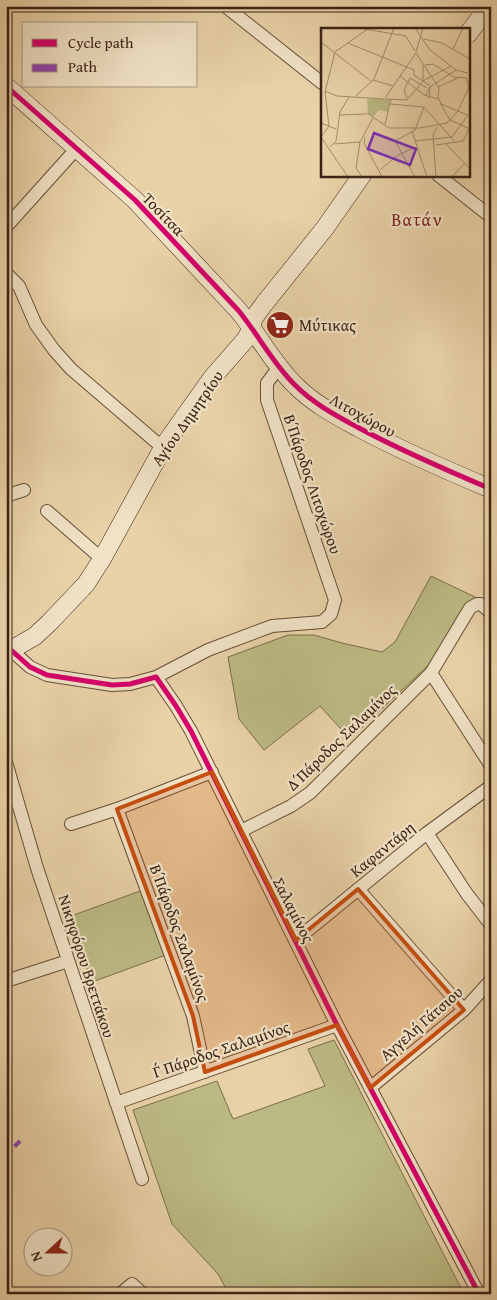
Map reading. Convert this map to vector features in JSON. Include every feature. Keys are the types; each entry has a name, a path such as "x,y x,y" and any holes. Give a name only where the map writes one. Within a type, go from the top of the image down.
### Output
{"street":[{"path":"225,6 321,82"},
{"path":"470,31 489,6"},
{"name":"Τοσίτσα","path":"6,86 135,200 252,326"},
{"path":"6,227 77,148"},
{"name":"Αγίου Δημητρίου","path":"9,651 35,636 49,624 86,584 102,559 163,448 212,378 246,339 253,319 325,228 361,176"},
{"path":"439,176 491,217"},
{"path":"6,273 19,286 36,325 71,369 163,448"},
{"name":"Λιτοχώρου","path":"252,326 279,367 296,386 326,410 396,448 491,489"},
{"name":"Β΄ Πάροδος Λιτοχώρου","path":"156,677 208,650 272,626 322,622 331,614 335,600 267,400 267,383 279,367"},
{"path":"6,496 24,490"},
{"path":"47,511 102,559"},
{"name":"Δ΄ Πάροδος Σαλαμίνος","path":"241,831 291,806 310,794 431,673 470,608 477,604 484,606 491,613"},
{"path":"9,651 30,667 47,676 112,685 130,684 156,677"},
{"path":"431,673 491,766"},
{"name":"Σαλαμίνος","path":"156,677 191,731 337,1025 479,1294"},
{"name":"Νικηφόρου Βρεττάκου","path":"6,762 68,961 142,1179"},
{"path":"71,824 212,772"},
{"name":"Καφαντάρη","path":"296,940 427,833 491,786"},
{"name":"Β΄ Πάροδος Σαλαμίνος","path":"117,808 193,1016 205,1072"},
{"path":"427,833 467,894 491,925"},
{"path":"358,889 464,1010"},
{"path":"6,981 68,961"},
{"name":"Αγγελή Γάτσιου","path":"370,1088 464,1010 491,980"},
{"name":"Γ΄ Πάροδος Σαλαμίνος","path":"116,1103 337,1025"},
{"path":"120,1294 132,1284 143,1294"}],"highlighted area":[{"path":"212,772 296,940 358,889 464,1010 370,1088 337,1025 205,1072 193,1016 117,809"}],"shaded area":[{"path":"431,576 475,597 437,657 350,739 320,706 264,750 239,719 228,657 288,635 314,635 382,652 395,642"},
{"path":"143,890 166,955 92,982 68,917"},
{"path":"334,1040 464,1294 229,1294 218,1274 172,1224 133,1110 217,1081 233,1119 325,1086 308,1049"}],"marked path":[{"path":"6,1155 20,1141"}],"cycle path":[{"path":"6,86 135,200 238,310 280,368 310,398 342,419 375,436 491,489"},
{"path":"11,650 30,667 47,675 112,685 130,684 156,677 191,731 337,1025 479,1294"}],"place":[{"name":"Μύτικας","path":"280,325"}],"district":[{"name":"Βατάν","path":"417,219"}]}
